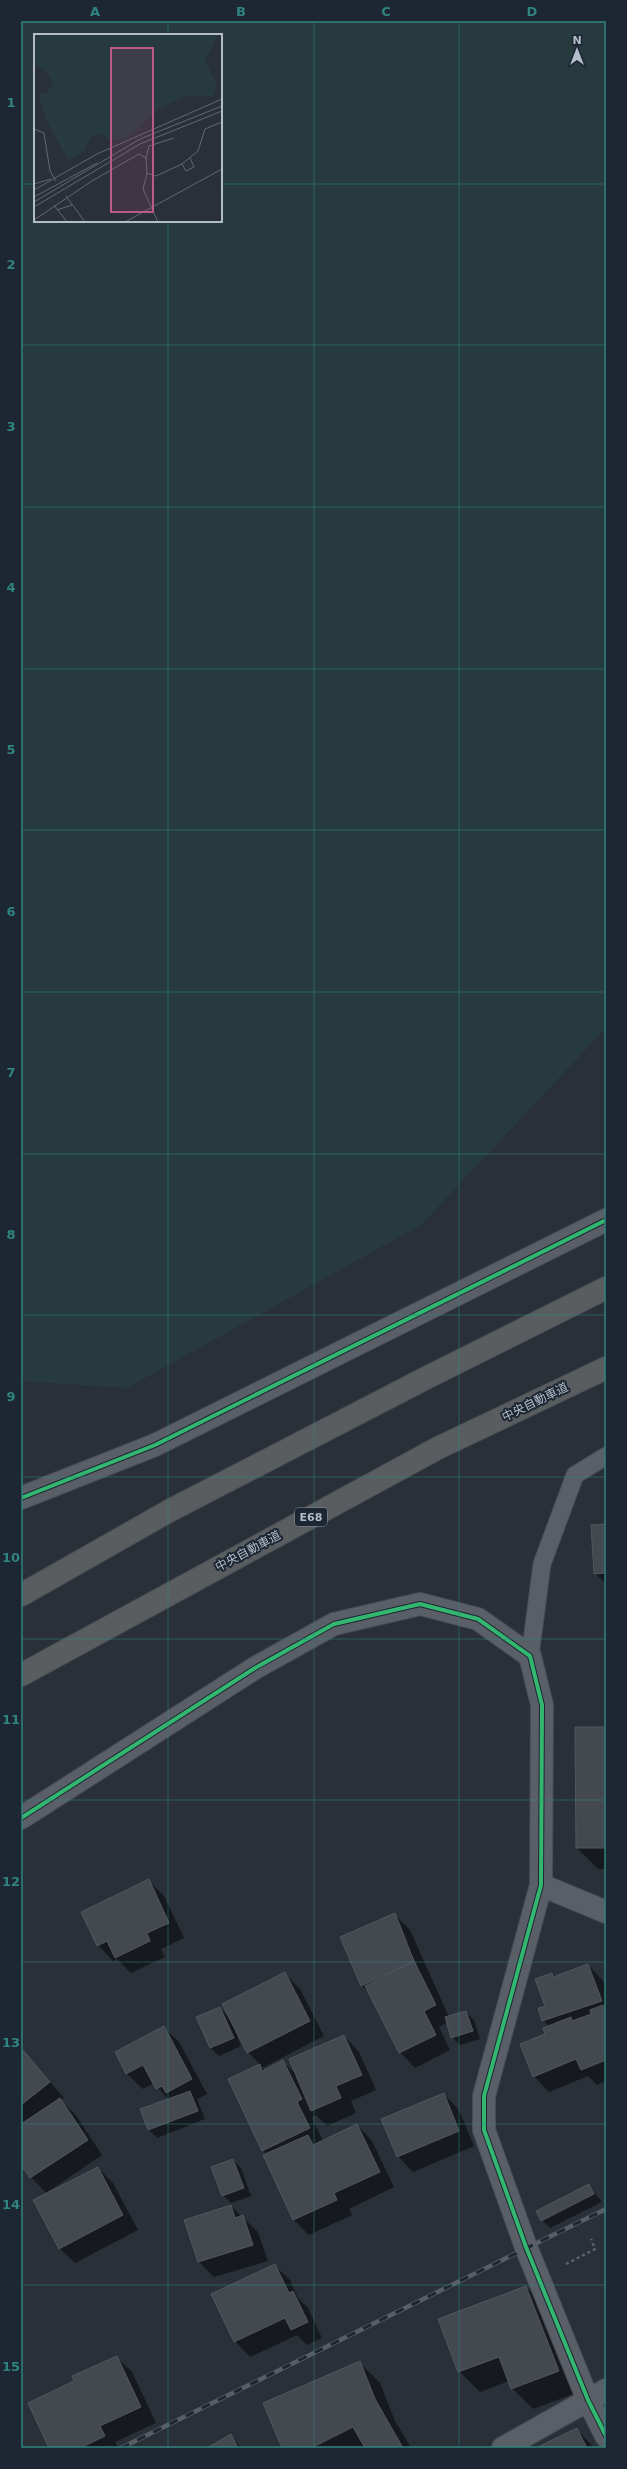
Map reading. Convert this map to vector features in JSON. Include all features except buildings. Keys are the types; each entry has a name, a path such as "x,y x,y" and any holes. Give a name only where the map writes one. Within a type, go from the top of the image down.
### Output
{"highway":[{"path":"21,1595 169,1511 426,1378 606,1288"},
{"name":"中央自動車道","path":"21,1675 438,1448 606,1368"}],"street":[{"path":"21,1498 155,1445 606,1220"},
{"path":"21,1818 255,1668 334,1624 420,1604 478,1619 530,1656 542,1705 541,1886 484,2096 484,2130 539,2278 597,2395 606,2436"},
{"path":"541,1886 606,1912"},
{"path":"503,2448 597,2395"}],"lane":[{"path":"530,1656 542,1564 575,1475 606,1456"}],"path":[{"path":"539,2278 595,2249 591,2239"}],"green space":[{"path":"21,21 606,21 606,1028 421,1225 127,1388 21,1381"}],"railway":[{"path":"121,2448 606,2209"}],"cycle path":[{"path":"21,1498 155,1445 606,1220"},
{"path":"21,1818 255,1668 334,1624 420,1604 478,1619 530,1656 542,1705 541,1885 484,2096 484,2130 526,2247 588,2400 606,2436"}]}
